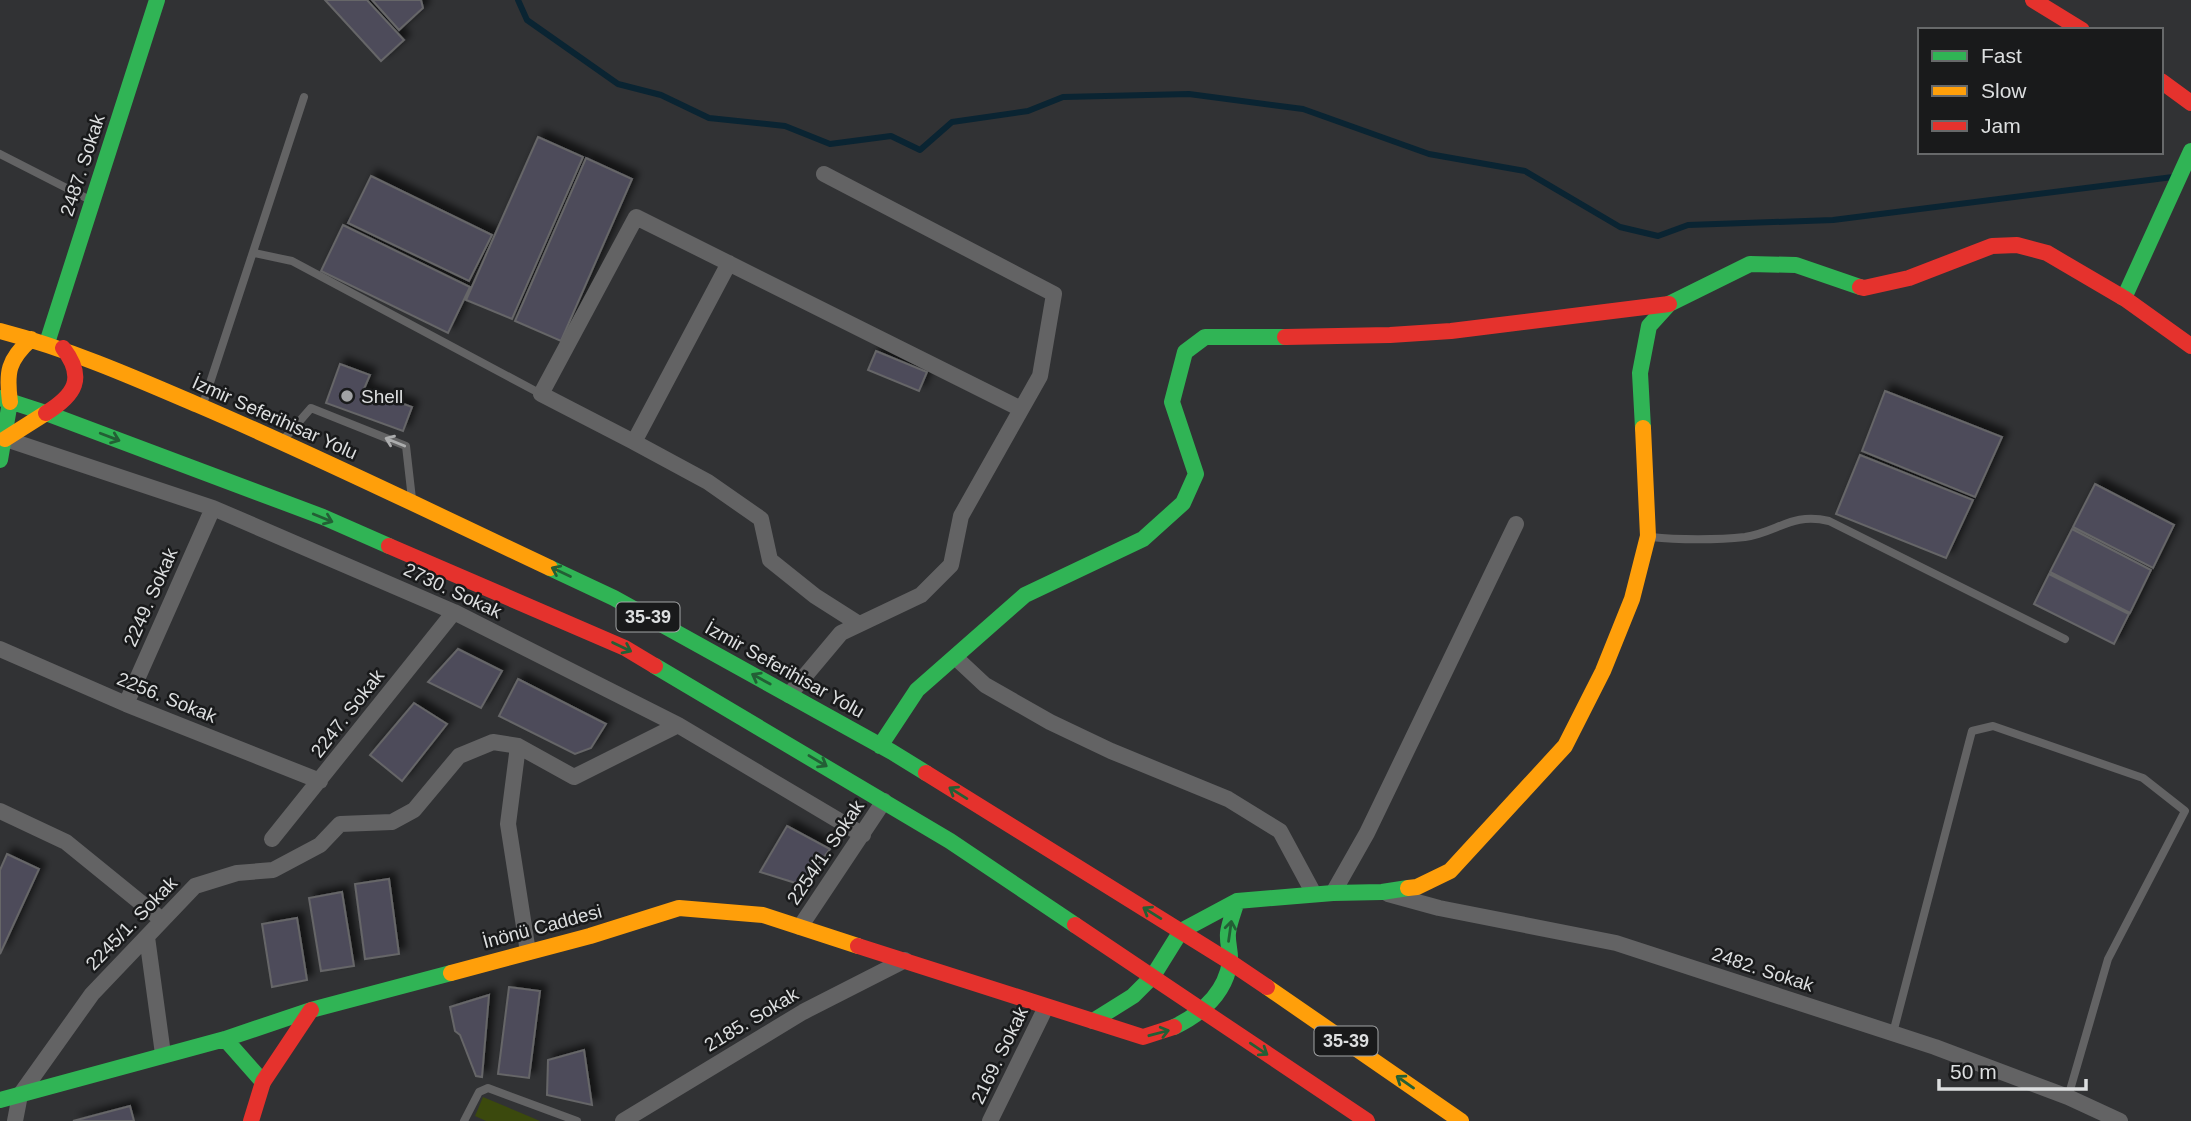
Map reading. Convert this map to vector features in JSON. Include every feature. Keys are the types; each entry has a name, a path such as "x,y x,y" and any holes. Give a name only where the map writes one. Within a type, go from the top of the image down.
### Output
{"street":[{"name":"2487. Sokak","path":"47,344 156,0"},
{"path":"2033,0 2079,28"},
{"path":"2163,82 2191,103"},
{"path":"2124,298 2189,155"},
{"path":"789,695 841,633 921,595 950,565 961,516 1040,376 1054,294 824,174"},
{"path":"859,624 815,596 770,560 761,519 708,482 541,394 636,217 1021,409"},
{"path":"880,746 916,690 1025,595 1143,539 1183,503 1196,474 1172,402 1185,352 1205,337 1449,331 1601,310 1669,304 1750,264 1796,265 1864,288 1909,278 1992,246 2017,245 2047,253 2124,298 2191,346"},
{"path":"634,442 729,263"},
{"path":"1093,1021 1133,996 1153,976 1181,931 1237,901 1314,894 1382,892 1417,887 1450,871 1565,746 1603,671 1627,611 1648,536 1640,373 1649,326 1669,304"},
{"name":"İzmir Seferihisar Yolu","path":"0,331 47,344 282,441 614,598 880,746 1181,931 1461,1121"},
{"path":"0,460 8,369 12,358 47,344 70,357 76,373 73,389 67,399 3,438"},
{"name":"35-39","path":"5,400 323,517 625,648 950,841 1367,1121"},
{"name":"2730. Sokak","path":"3,438 213,508 454,612 678,725 863,835"},
{"name":"2249. Sokak","path":"126,704 213,508"},
{"path":"1333,893 1367,833 1516,524"},
{"name":"2247. Sokak","path":"272,839 454,612"},
{"name":"2256. Sokak","path":"0,649 126,704 320,780"},
{"path":"955,657 985,685 1049,722 1111,751 1228,799 1280,831 1314,894"},
{"name":"2245/1. Sokak","path":"20,1095 92,994 195,886 237,873 273,870 320,845 340,824 392,822 414,810 459,756 493,742 518,746 575,777 678,725"},
{"path":"518,746 508,824 528,952"},
{"name":"2254/1. Sokak","path":"800,927 884,801"},
{"path":"0,811 66,842 162,920"},
{"name":"2482. Sokak","path":"1382,892 1439,908 1616,943 1935,1047 2068,1097 2120,1121"},
{"path":"1202,1011 1222,990 1230,962 1228,934 1237,901"},
{"name":"İnönü Caddesi","path":"0,1100 225,1039 311,1010 679,908 763,915 1143,1037 1172,1029 1202,1011"},
{"path":"146,937 163,1054"},
{"name":"2185. Sokak","path":"623,1121 803,1012 905,960"},
{"name":"2169. Sokak","path":"990,1121 1046,1007"},
{"path":"251,1121 263,1082 311,1010"},
{"path":"225,1039 263,1082"},
{"path":"15,1121 20,1095"}],"lane":[{"path":"202,407 304,97"},
{"path":"0,154 93,202"},
{"path":"254,253 292,261 541,394"},
{"path":"282,441 311,408 406,446 413,502"},
{"path":"1648,536 1674,539 1746,537 1799,518 1819,518 2065,639"},
{"path":"1893,1034 1972,731 1993,726 2143,778 2185,811 2108,959 2068,1097"},
{"path":"464,1121 479,1092 488,1088 577,1121"}],"green space":[{"path":"483,1097 540,1121 486,1121 475,1116"}],"building":[{"path":"325,0 367,0 404,40 381,61"},
{"path":"372,0 421,0 423,8 399,30"},
{"path":"538,137 583,157 512,319 466,300"},
{"path":"586,158 632,179 561,341 515,321"},
{"path":"371,176 492,235 469,281 348,223"},
{"path":"343,225 470,287 448,333 321,271"},
{"path":"876,351 927,372 919,391 868,370"},
{"path":"340,364 370,375 364,389 412,407 403,431 326,403"},
{"path":"1885,391 2002,437 1975,497 1862,451"},
{"path":"1860,455 1973,500 1946,558 1836,514"},
{"path":"2095,484 2174,525 2153,568 2073,527"},
{"path":"2072,529 2151,570 2130,613 2050,572"},
{"path":"2049,574 2129,614 2114,644 2034,604"},
{"path":"458,649 502,671 481,708 428,682"},
{"path":"518,679 606,724 591,748 575,754 499,716"},
{"path":"414,703 447,724 402,781 370,755"},
{"path":"787,826 830,849 802,885 760,872"},
{"path":"7,854 39,869 0,954 0,870"},
{"path":"389,879 399,954 365,959 355,884"},
{"path":"342,892 354,966 321,971 309,898"},
{"path":"297,918 307,980 272,987 262,924"},
{"path":"509,987 540,991 529,1078 498,1074"},
{"path":"489,995 482,1077 476,1076 460,1035 455,1031 450,1007"},
{"path":"584,1050 592,1105 547,1095 548,1060"},
{"path":"130,1106 134,1121 73,1121"}],"waterway":[{"path":"518,0 527,20 618,84 661,95 709,118 785,126 830,144 891,136 920,150 952,122 1028,111 1063,97 1189,94 1303,109 1429,154 1525,171 1620,227 1658,236 1688,225 1833,220 2173,177"}],"traffic: fast":[{"path":"47,343 157,0"},
{"path":"2122,297 2124,298 2191,151"},
{"path":"1643,428 1640,373 1649,326 1669,304 1750,264 1796,265 1860,287"},
{"path":"880,746 917,690 1025,595 1143,539 1183,503 1196,474 1172,402 1185,352 1205,337 1285,337"},
{"path":"0,398 323,517 389,546"},
{"path":"0,460 10,402"},
{"path":"550,568 614,598 926,773"},
{"path":"655,666 950,841 1075,925"},
{"path":"1093,1021 1133,996 1153,976 1181,931 1237,901 1408,888"},
{"path":"1174,1027 1210,1002 1223,984 1230,962 1228,937 1237,901"},
{"path":"0,1100 225,1039 311,1010 451,973"},
{"path":"225,1039 263,1082"}],"traffic: slow":[{"path":"0,331 76,355 198,405 331,464 550,568"},
{"path":"10,402 10,367 17,353 31,339"},
{"path":"5,439 46,413"},
{"path":"1408,888 1417,887 1450,871 1565,746 1603,671 1632,599 1648,536 1643,428"},
{"path":"451,973 590,936 679,908 763,915 858,946"},
{"path":"1267,987 1461,1121"}],"traffic: jam":[{"path":"2033,0 2079,28"},
{"path":"2163,82 2191,103"},
{"path":"1860,287 1909,278 1992,246 2017,245 2047,253 2122,297"},
{"path":"2124,298 2191,346"},
{"path":"1285,337 1451,331 1669,304"},
{"path":"46,413 64,399 74,385 74,368 63,348"},
{"path":"389,546 625,648 655,666"},
{"path":"926,773 1267,987"},
{"path":"1075,925 1367,1121"},
{"path":"858,946 1143,1037 1174,1027"},
{"path":"251,1121 263,1082 311,1010"}],"place":[{"name":"Shell","path":"347,396"}]}
